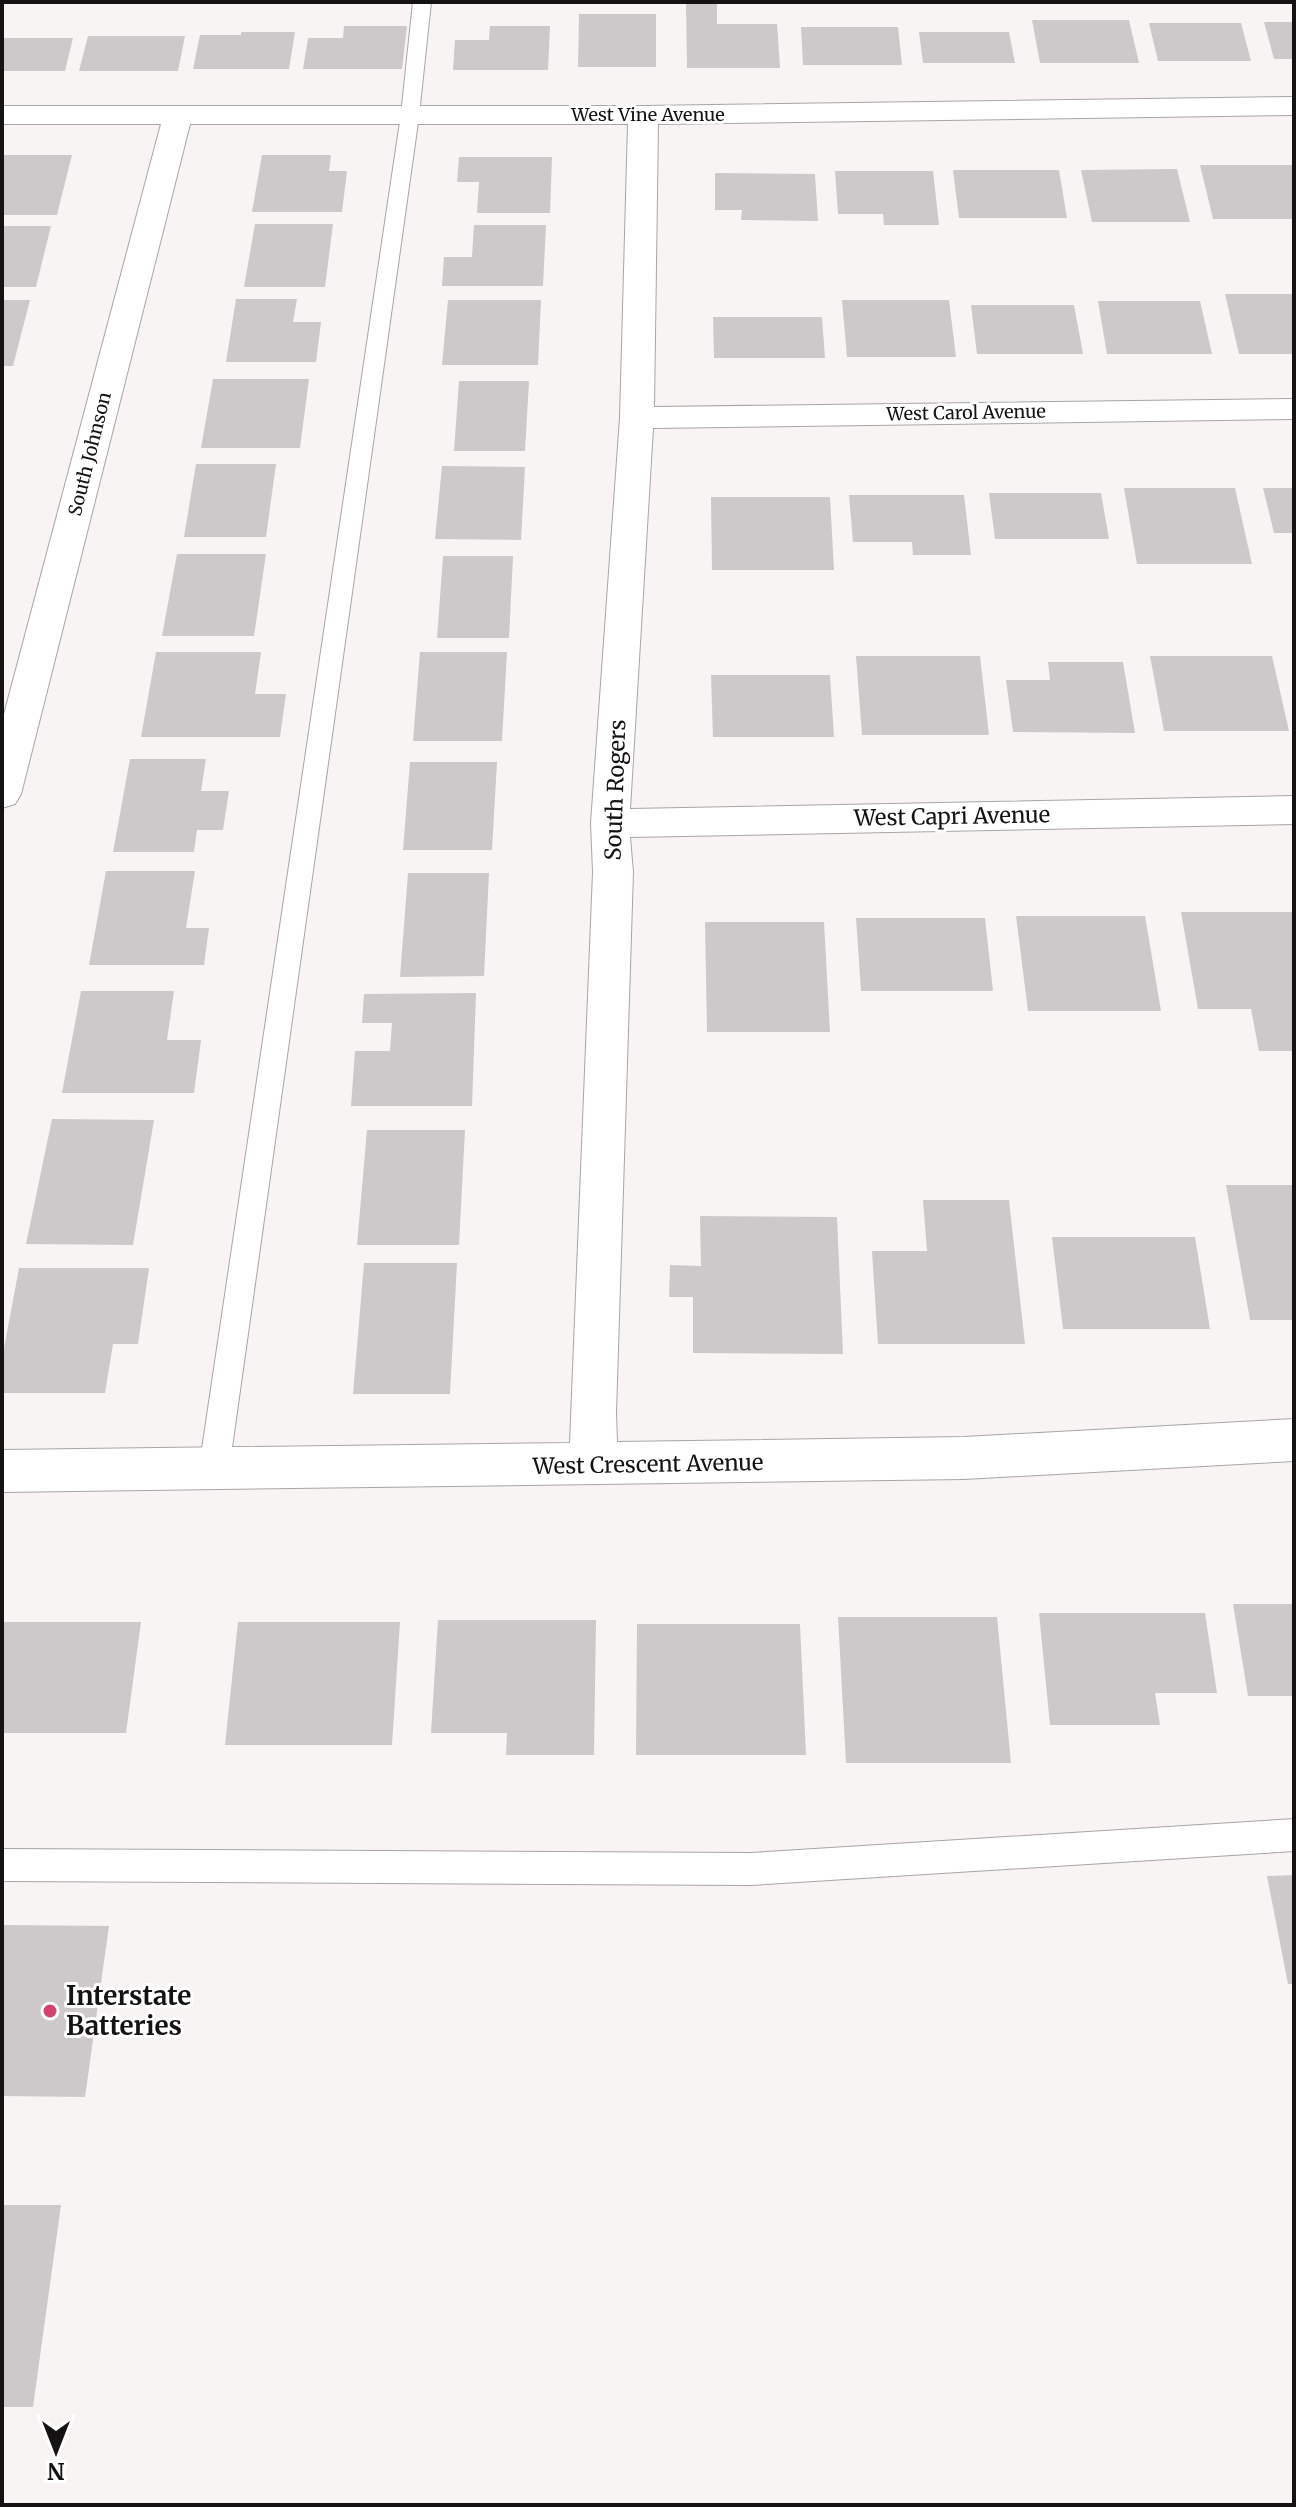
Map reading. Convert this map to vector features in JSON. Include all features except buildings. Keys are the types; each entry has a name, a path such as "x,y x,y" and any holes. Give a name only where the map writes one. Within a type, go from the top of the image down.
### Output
{"street":[{"name":"West Vine Avenue","path":"2,115 643,115 1294,106"},
{"name":"South Johnson","path":"2,794 178,115"},
{"name":"South Rogers","path":"594,1465 593,1413 613,872 610,823 637,418 643,115"},
{"name":"West Carol Avenue","path":"637,418 1294,409"},
{"name":"West Capri Avenue","path":"610,823 1294,810"},
{"name":"West Crescent Avenue","path":"2,1471 964,1458 1294,1440"}],"lane":[{"path":"214,1469 410,115 422,2"},
{"path":"2,1865 751,1869 1294,1835"}],"place":[{"name":"Interstate Batteries","path":"50,2011"}]}
